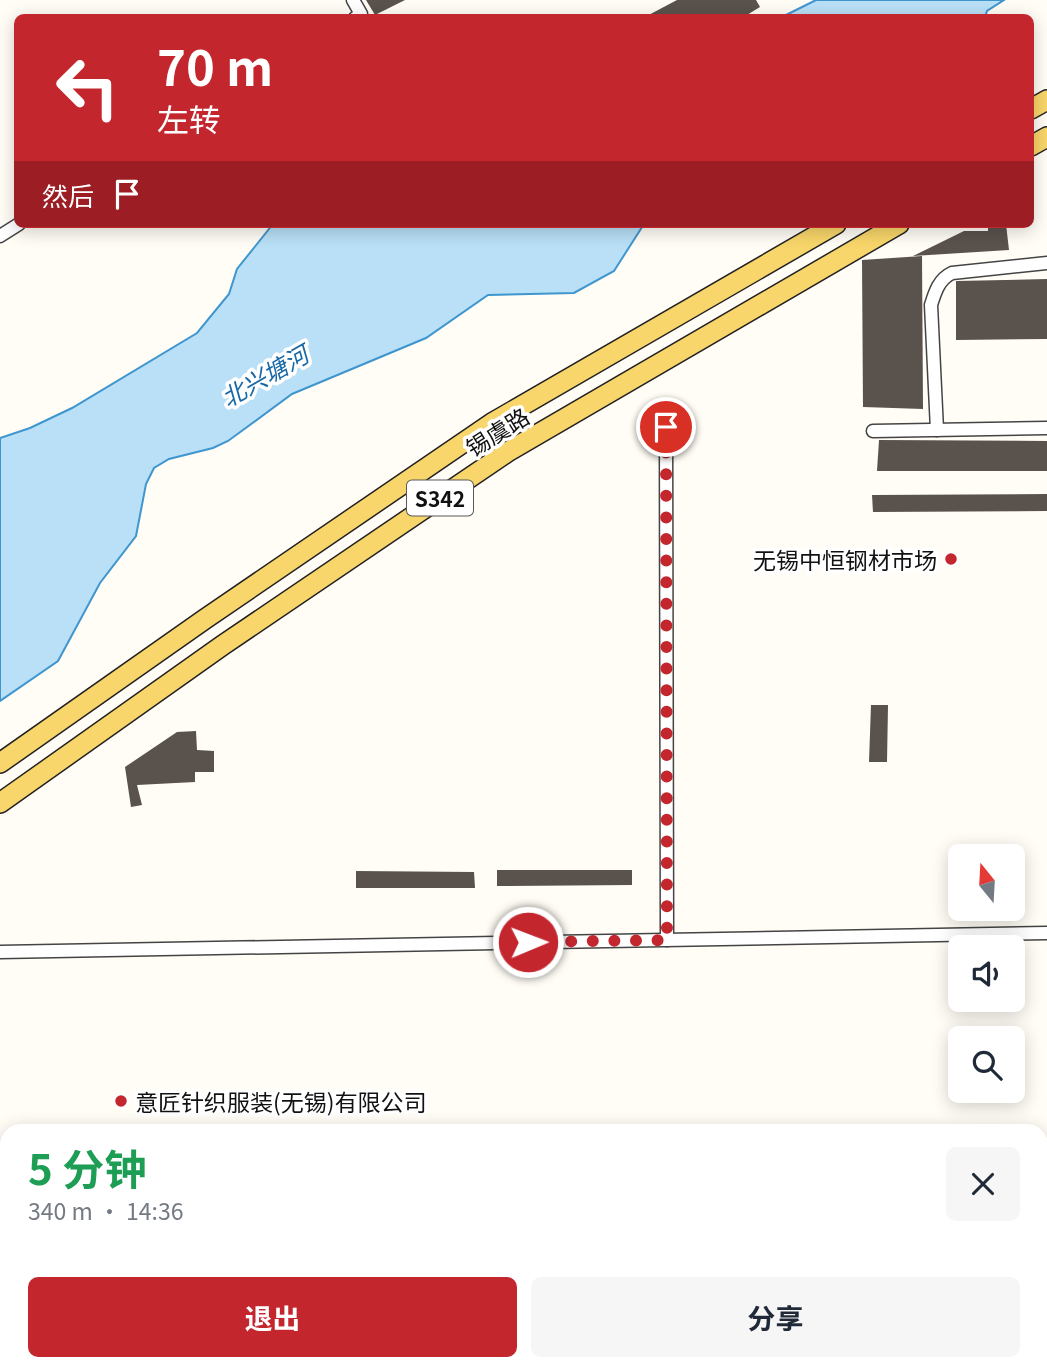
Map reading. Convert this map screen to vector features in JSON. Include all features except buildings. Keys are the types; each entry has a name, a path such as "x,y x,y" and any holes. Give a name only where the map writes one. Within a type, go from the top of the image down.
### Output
{"main road":[{"name":"锡虞路","path":"0,763 492,423 829,228"},
{"name":"锡虞路","path":"0,803 223,645 509,451 893,228"}],"street":[{"path":"937,430 931,305 937,286 945,276 952,273 1047,263"},
{"path":"666,427 667,940"},
{"path":"873,431 1047,428"},
{"path":"0,952 1047,933"}],"water":[{"path":"816,0 1004,0 986,14 788,14"},
{"name":"北兴塘河","path":"270,228 641,228 614,271 574,293 488,295 426,338 292,394 228,441 213,448 169,459 154,468 146,484 136,536 100,583 58,661 0,701 0,438 30,428 72,408 197,333 229,294 237,269"}],"place":[{"name":"无锡中恒钢材市场","path":"951,559"},
{"name":"意匠针织服装(无锡)有限公司","path":"121,1101"}],"route":[{"path":"528,942 667,940 666,427"}]}
